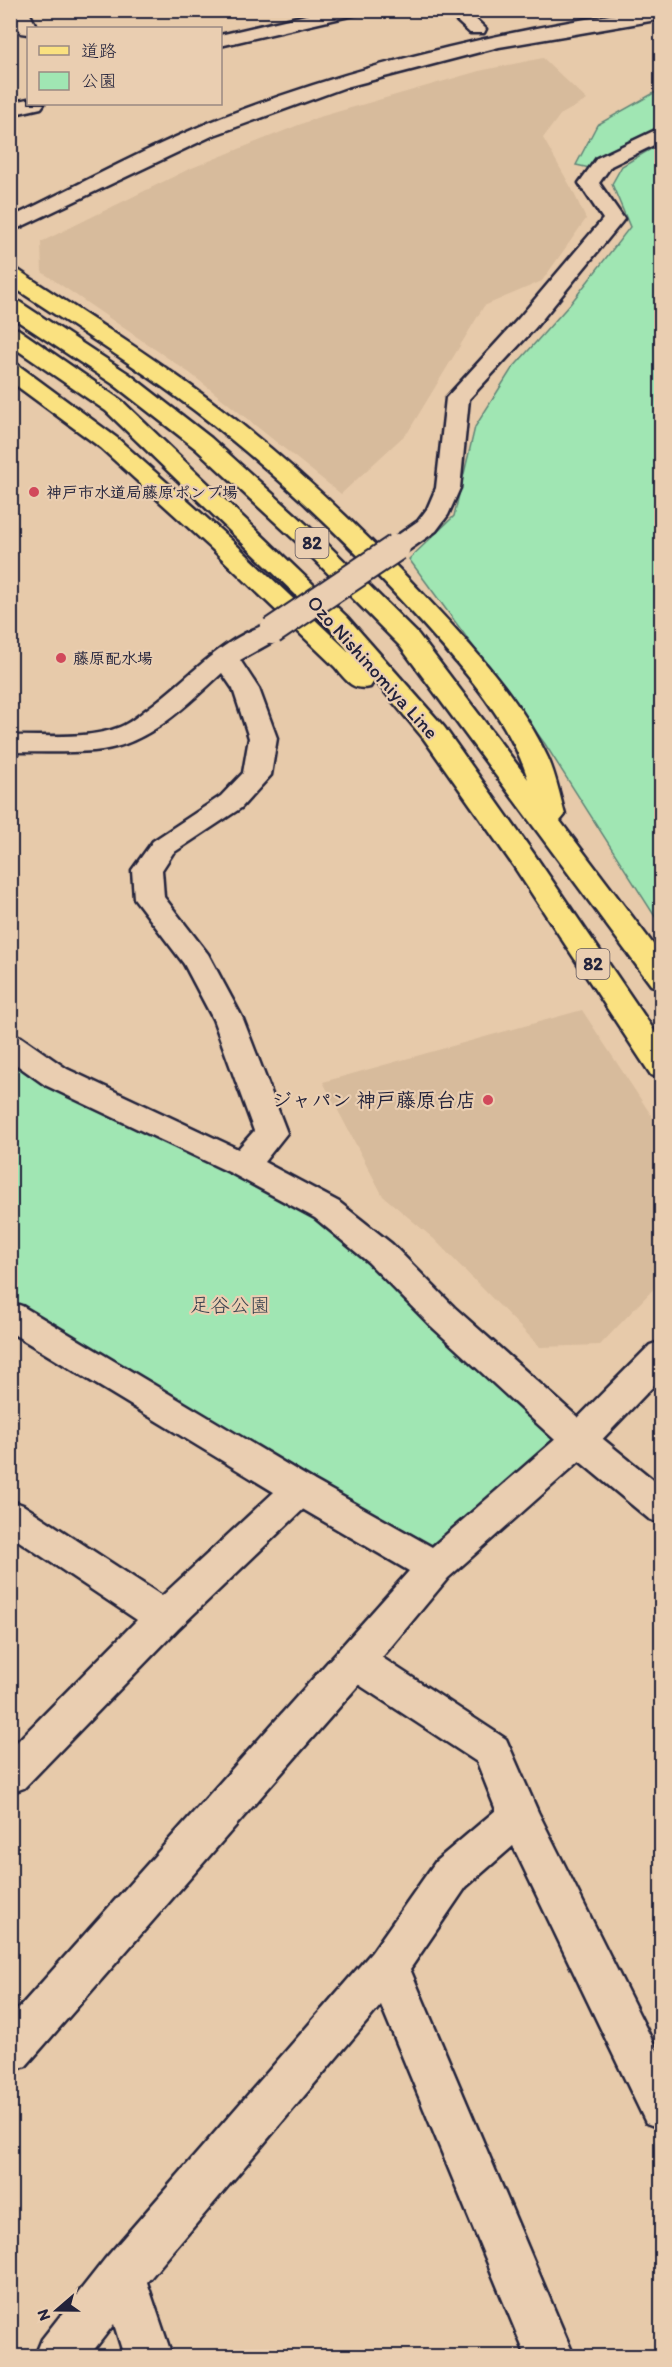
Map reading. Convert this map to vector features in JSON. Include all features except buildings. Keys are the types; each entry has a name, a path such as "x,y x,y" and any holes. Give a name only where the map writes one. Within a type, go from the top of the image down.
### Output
{"main road":[{"path":"10,275 143,363 227,424 318,503 391,575 464,654 512,719 534,760 558,837"},
{"name":"Ozo Nishinomiya Line","path":"10,306 121,379 203,443 308,539 409,640 662,978"},
{"name":"Ozo Nishinomiya Line","path":"10,334 114,406 338,622 434,733 524,860 662,1067"},
{"path":"10,370 109,443 220,543 344,661 444,775 524,860"}],"street":[{"path":"19,10 27,27"},
{"path":"222,41 352,10"},
{"path":"454,10 477,29"},
{"path":"228,102 355,60 477,29 576,10"},
{"path":"10,226 158,152 235,119 314,90 444,53 542,33 662,13"},
{"path":"251,15 268,30"},
{"path":"10,109 29,105"},
{"path":"10,744 96,742 132,732 173,703 225,657 272,631 427,526 439,510 448,488 458,398 527,323 614,219 589,183 604,162 662,133"},
{"path":"225,657 246,689 263,738 257,775 231,802 163,847 147,870 149,898 197,961 228,1019 271,1133 243,1165"},
{"path":"10,1044 56,1077 243,1165 327,1210 380,1252 442,1316 579,1440 662,1509"},
{"path":"10,1315 300,1490 435,1567"},
{"path":"10,2051 356,1661 435,1567 579,1440 662,1354"},
{"path":"10,1776 164,1618 300,1490"},
{"path":"10,1515 164,1618"},
{"path":"356,1661 492,1751 519,1816 662,2108"},
{"path":"59,2356 122,2276 387,1966 450,1874 519,1816"},
{"path":"387,1966 550,2356"},
{"path":"122,2276 148,2356"}],"shaded area":[{"path":"543,58 587,100 560,115 543,138 586,219 542,281 484,306 408,432 341,494 191,374 42,272 41,242 187,170 316,118 479,71"},
{"path":"582,1010 661,1130 661,1281 600,1345 540,1347 434,1239 383,1196 323,1082"}],"green space":[{"path":"661,89 661,130 594,169 576,165 597,125"},
{"path":"661,143 661,926 545,744 409,559 454,516 475,427 511,370 571,303 630,227 612,184 622,166"},
{"name":"足谷公園","path":"10,1053 291,1201 386,1265 579,1440 435,1567 11,1313"}],"place":[{"name":"神戸市水道局藤原ポンプ場","path":"34,492"},
{"name":"藤原配水場","path":"61,658"},
{"name":"ジャパン 神戸藤原台店","path":"488,1100"}]}
